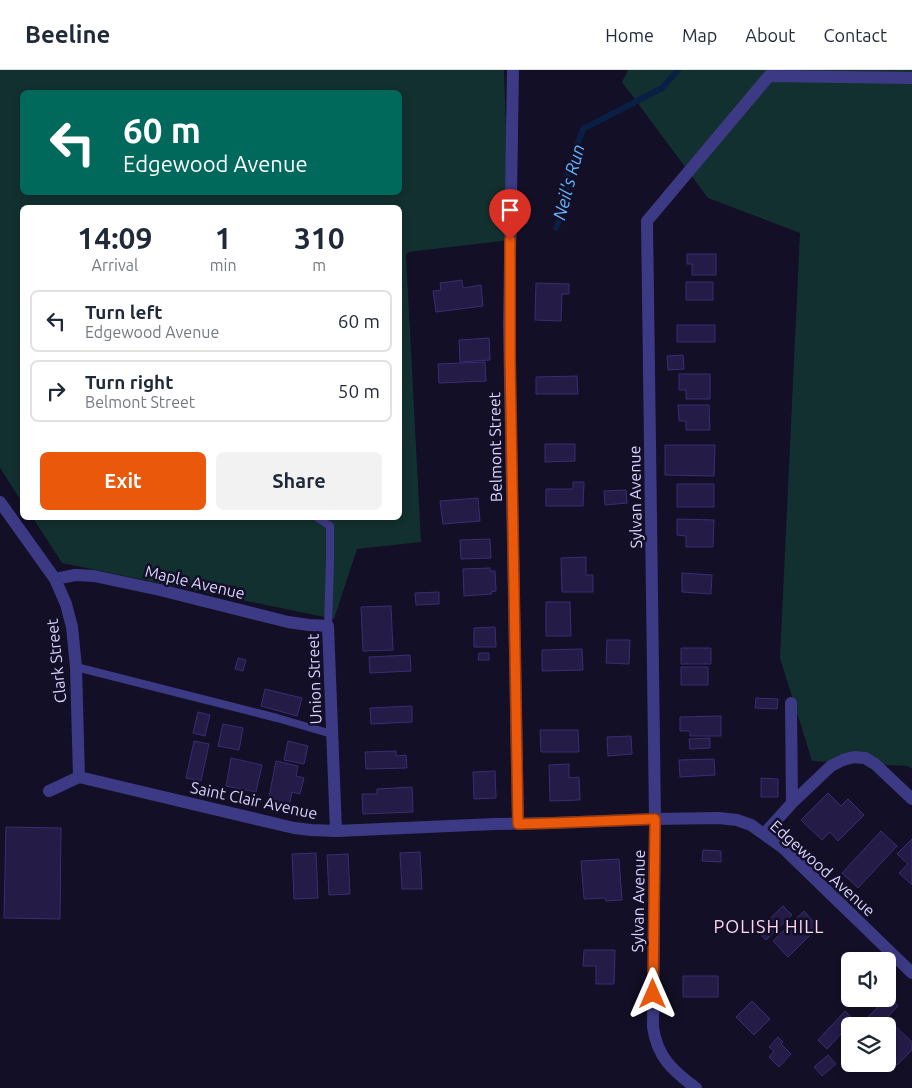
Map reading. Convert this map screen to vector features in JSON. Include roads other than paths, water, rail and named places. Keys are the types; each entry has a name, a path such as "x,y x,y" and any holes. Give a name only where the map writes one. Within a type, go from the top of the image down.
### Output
{"street":[{"name":"Belmont Street","path":"513,70 509,326 518,824"},
{"name":"Sylvan Avenue","path":"696,1088 666,1060 655,1039 653,1027 655,819 648,221 769,76 912,78"},
{"name":"Clark Street","path":"0,502 55,579 66,604 72,627 76,667 79,777"},
{"name":"Maple Avenue","path":"55,579 75,575 94,576 160,590 288,622 328,626"},
{"name":"Union Street","path":"328,626 336,831"},
{"path":"791,703 792,804"},
{"path":"764,834 831,766 854,757 865,758 875,764 888,774 912,799"},
{"name":"Saint Clair Avenue","path":"79,777 294,828 311,830 336,831 518,824"},
{"path":"49,791 79,777"},
{"name":"Edgewood Avenue","path":"518,824 719,818 737,820 751,825 782,847 912,972"}],"lane":[{"name":"Union Street","path":"321,520 330,526 328,626"},
{"path":"76,667 259,713 332,734"}],"waterway":[{"name":"Neil's Run","path":"556,228 564,212 568,170 583,129 662,88 678,70"}],"district":[{"name":"POLISH HILL","path":"769,926"}]}
